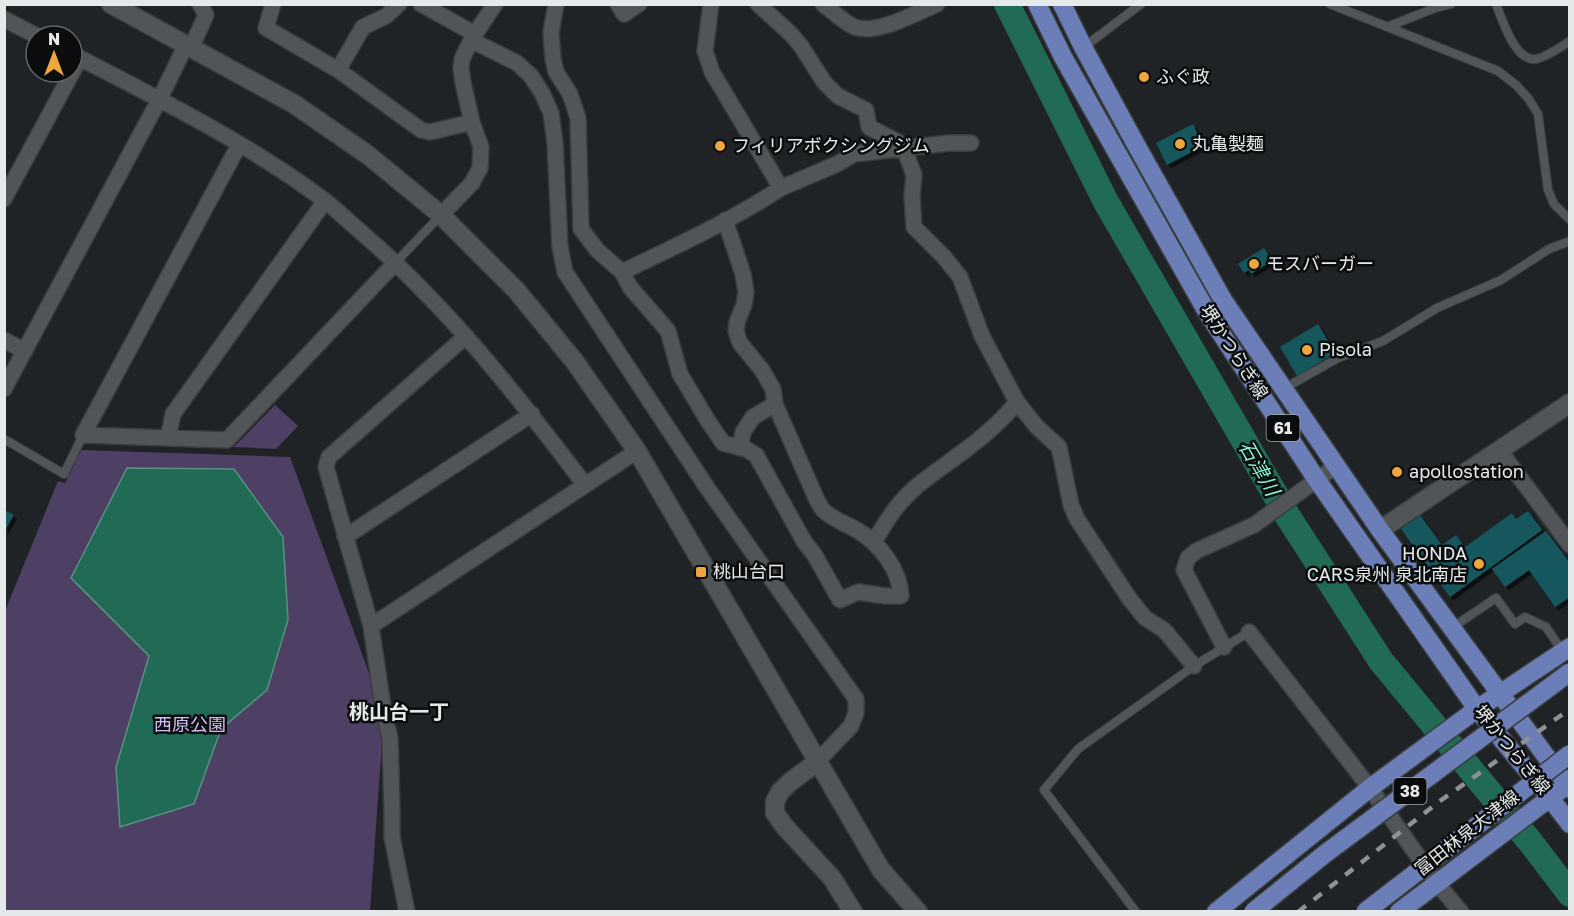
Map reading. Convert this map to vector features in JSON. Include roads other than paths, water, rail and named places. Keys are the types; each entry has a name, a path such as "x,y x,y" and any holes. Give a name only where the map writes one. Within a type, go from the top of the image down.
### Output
{"main road":[{"name":"堺かつらぎ線","path":"1037,4 1063,57 1207,312 1310,485 1472,713 1544,803 1569,824"},
{"name":"堺かつらぎ線","path":"1062,4 1083,47 1223,300 1380,530 1568,786"},
{"path":"1216,912 1370,788 1472,713 1566,649"},
{"name":"38","path":"1253,912 1336,846 1569,672"},
{"name":"富田林泉大津線","path":"1365,912 1569,754"},
{"path":"1399,912 1436,882 1568,786"}],"street":[{"path":"111,4 294,104 368,155 441,215 516,290 575,362 637,451 881,870 918,912"},
{"path":"4,389 206,15 200,4"},
{"path":"273,4 266,28 338,70 421,130 430,132 472,122"},
{"path":"338,70 363,27 386,16 399,4"},
{"path":"421,4 517,63 531,76 542,93 551,113 555,143 561,247 565,272 706,486 856,699 856,713 851,726 817,762 790,782 780,792 775,802 775,813 784,827 832,878 853,912"},
{"path":"441,215 472,183 480,168 481,147 472,122 461,68 462,59 473,37 495,4"},
{"path":"556,4 551,32 553,59 556,72 570,94 578,118 581,229 597,250 622,272 630,286 668,331 680,374 708,422 723,442 756,455 840,600 858,592 902,596 901,584 893,567 874,542 824,510 816,498 775,404 773,389 762,370 740,343 736,331 737,322 744,305 746,292 743,274 725,220"},
{"path":"618,4 624,14 639,4"},
{"path":"711,4 705,51 712,72 781,188"},
{"path":"758,4 792,34 824,82 838,96 866,110 869,128 898,142 904,148 914,175 912,196 914,227 944,256 960,277 982,336 1017,402 1037,427 1059,447 1071,505 1077,519 1129,598 1146,618 1164,630 1194,666"},
{"path":"823,4 855,27 871,28 885,26 937,4"},
{"path":"4,19 24,29"},
{"path":"84,60 239,145 325,201 396,262 466,336 532,414 585,485"},
{"path":"4,199 62,84"},
{"path":"622,272 763,200 781,188 837,164 854,154 949,143 970,143"},
{"path":"239,145 83,435 227,440 396,262"},
{"path":"168,438 173,414 325,201"},
{"path":"407,912 392,837 390,738 384,714 371,626 326,467 329,457 466,336"},
{"path":"4,340 25,351"},
{"path":"874,542 893,511 916,487 998,424 1017,402"},
{"path":"741,448 743,432 753,417 775,404"},
{"path":"1380,530 1569,404"},
{"path":"345,537 532,414"},
{"path":"371,626 637,451"},
{"path":"1500,451 1569,545"},
{"path":"1224,647 1184,570 1188,558 1254,525 1336,466"},
{"path":"1249,632 1370,788 1436,882 1461,912"}],"lane":[{"path":"1083,47 1140,4"},
{"path":"1330,4 1498,71 1516,85 1538,114 1548,190 1554,204 1569,220"},
{"path":"1387,27 1451,4"},
{"path":"1496,4 1515,47 1523,56 1535,59 1569,41"},
{"path":"396,262 441,215"},
{"path":"1285,388 1338,358 1383,341 1437,308 1501,280 1549,249 1569,241"},
{"path":"4,439 64,474 83,435"},
{"path":"1452,628 1496,598 1515,624 1525,617 1546,627 1566,649"},
{"path":"1136,912 1044,790 1078,749 1194,666 1249,632"}],"waterway":[{"name":"石津川","path":"1007,4 1106,202 1287,515 1381,661 1532,844 1570,894"}],"railway":[{"path":"1298,912 1440,801 1570,709"}],"place":[{"name":"ふぐ政","path":"1144,77"},
{"name":"丸亀製麺","path":"1180,144"},
{"name":"フィリアボクシングジム","path":"720,146"},
{"name":"モスバーガー","path":"1254,264"},
{"name":"Pisola","path":"1307,350"},
{"name":"apollostation","path":"1397,472"},
{"name":"HONDA CARS泉州 泉北南店","path":"1479,564"},
{"name":"桃山台口","path":"701,572"}],"district":[{"name":"桃山台一丁","path":"399,712"}],"park label":[{"name":"西原公園","path":"190,725"}]}
